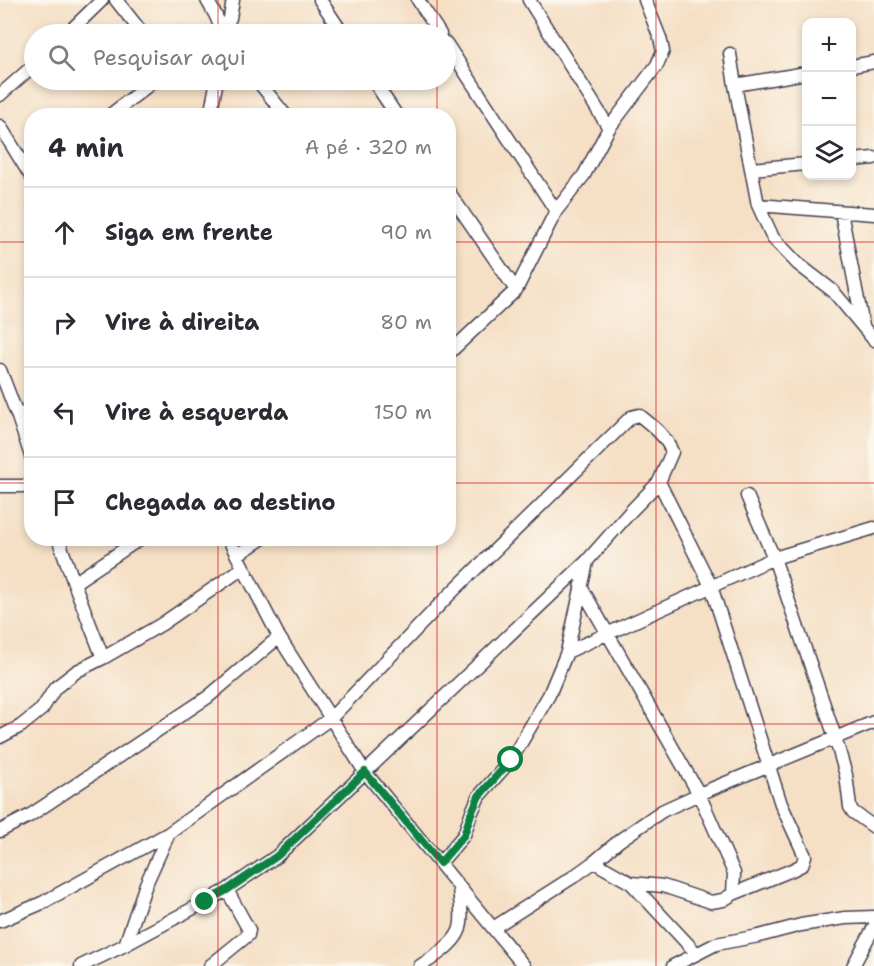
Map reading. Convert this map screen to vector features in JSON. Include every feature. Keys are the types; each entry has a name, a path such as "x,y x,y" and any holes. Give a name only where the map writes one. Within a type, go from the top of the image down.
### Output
{"street":[{"path":"77,24 102,0"},
{"path":"116,0 135,24"},
{"path":"207,0 219,24"},
{"path":"227,24 233,0"},
{"path":"320,0 336,24"},
{"path":"418,0 430,24"},
{"path":"456,346 516,290 556,212 584,176 609,128 657,65 663,51 645,0"},
{"path":"533,2 609,128"},
{"path":"730,54 758,205 773,238 798,264 833,291 874,340"},
{"path":"456,58 556,212"},
{"path":"856,65 874,62"},
{"path":"0,95 24,74"},
{"path":"735,85 802,74"},
{"path":"119,108 142,90"},
{"path":"212,108 215,90"},
{"path":"266,90 281,108"},
{"path":"380,90 392,108"},
{"path":"0,126 24,165"},
{"path":"856,160 874,158"},
{"path":"752,169 802,164"},
{"path":"456,203 516,290"},
{"path":"758,205 874,214"},
{"path":"841,212 864,327"},
{"path":"0,370 24,435"},
{"path":"18,417 24,413"},
{"path":"0,921 42,903 169,833 331,718 447,597 631,417 639,415 656,428 672,452 658,482 587,561 277,856 227,890 81,966"},
{"path":"631,884 663,886 711,902 723,900 792,870 802,865 805,856 781,804 711,586 658,482"},
{"path":"0,486 24,486"},
{"path":"747,496 774,558 835,737 846,775 850,807 853,812 874,827"},
{"path":"567,652 774,558 874,528"},
{"path":"61,546 103,658"},
{"path":"74,583 129,546"},
{"path":"232,546 279,637 365,772 524,966"},
{"path":"237,555 251,546"},
{"path":"440,863 464,835 479,796 511,760 549,695 567,652 587,561"},
{"path":"0,737 21,726 42,709 55,688 78,671 162,624 243,568"},
{"path":"581,587 699,794 734,873 733,894"},
{"path":"0,831 29,816 208,697 279,637"},
{"path":"493,928 594,862 620,840 662,811 874,722"},
{"path":"125,945 146,884 169,833"},
{"path":"594,862 631,884 697,954"},
{"path":"734,873 754,885"},
{"path":"420,966 454,938 459,930 461,918 459,888"},
{"path":"210,966 248,935 249,930 227,890"},
{"path":"674,966 716,944 801,925 845,918 874,918"},
{"path":"853,966 874,927"}],"route":[{"path":"205,902 277,856 365,772 440,863 464,835 479,796 511,760"}]}
